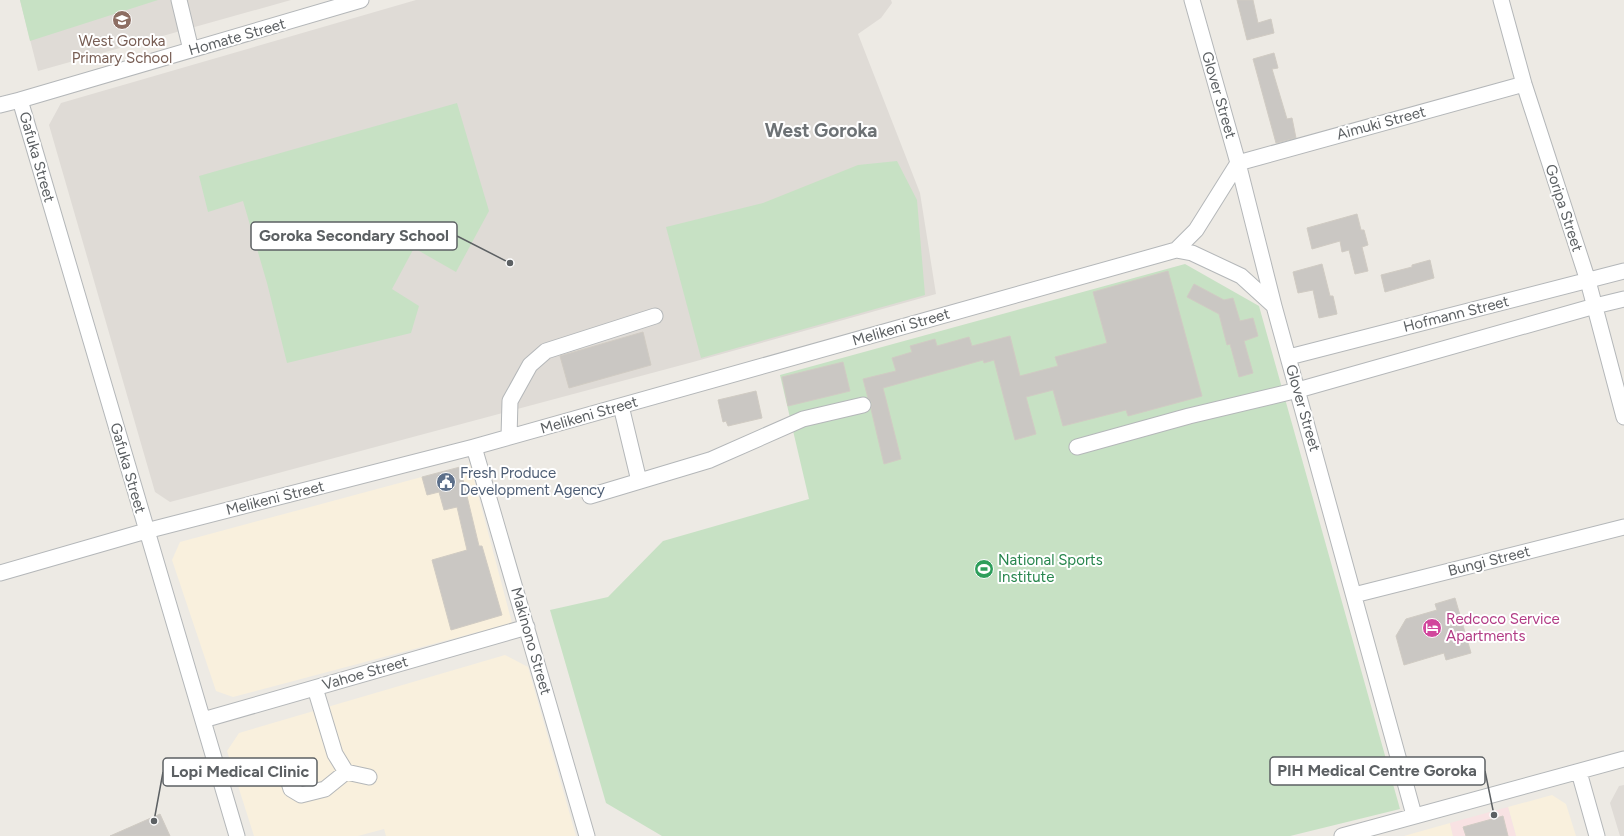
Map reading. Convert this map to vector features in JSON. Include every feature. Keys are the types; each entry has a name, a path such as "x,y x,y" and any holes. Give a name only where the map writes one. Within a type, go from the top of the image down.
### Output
{"street":[{"path":"179,0 191,50"},
{"name":"Homate Street","path":"0,105 361,0"},
{"name":"Glover Street","path":"1192,0 1238,163 1274,306 1414,816"},
{"name":"Goripa Street","path":"1501,0 1524,84 1588,281 1624,417"},
{"name":"Aimuki Street","path":"1238,163 1524,84"},
{"name":"Gafuka Street","path":"20,100 237,836"},
{"name":"Melikeni Street","path":"1176,250 1196,230 1238,163"},
{"name":"Melikeni Street","path":"0,573 146,531 474,447 1176,250 1192,253 1241,276 1274,306"},
{"name":"Hofmann Street","path":"1289,357 1624,271"},
{"name":"Hofmann Street","path":"1077,447 1189,416 1298,390 1624,299"},
{"path":"510,437 510,401 530,365 546,351 655,316"},
{"path":"590,496 710,460 803,419 863,405"},
{"path":"621,406 639,481"},
{"name":"Makinono Street","path":"474,447 587,836"},
{"name":"Bungi Street","path":"1354,595 1624,526"},
{"name":"Vahoe Street","path":"202,720 527,627"},
{"path":"315,688 335,754 346,772 369,777"},
{"path":"1342,836 1624,759"},
{"path":"287,776 291,789 301,795 326,789 346,772"},
{"path":"1579,772 1597,836"}],"shaded area":[{"name":"West Goroka Primary School","path":"20,0 291,0 38,71"},
{"path":"416,0 891,0 892,3 881,18 858,34 920,193 936,294 693,362 170,502 155,492 49,125 61,103"},
{"path":"470,464 512,623 233,697 216,691 172,560 180,542"},
{"path":"505,655 528,667 576,836 386,836 384,829 358,836 254,836 227,751 239,733"},
{"path":"1624,785 1624,836 1620,836 1610,803 1619,786"},
{"path":"1552,795 1566,804 1576,836 1516,836 1508,807"},
{"path":"1508,807 1516,836 1453,836 1450,823"},
{"path":"1450,823 1453,836 1404,836"}],"green space":[{"path":"20,0 158,0 30,41"},
{"path":"457,103 489,211 456,272 414,248 392,289 419,306 411,333 287,363 267,283 243,201 208,212 199,176"},
{"path":"897,161 917,200 925,295 701,358 666,227 763,203 858,165"},
{"name":"National Sports Institute","path":"1185,264 1259,306 1400,809 1290,836 662,836 606,803 550,610 608,597 663,541 809,499 780,375"}],"building":[{"path":"1237,0 1253,0 1258,23 1271,19 1274,33 1247,40"},
{"path":"1274,53 1278,68 1272,69 1287,119 1292,118 1296,138 1276,143 1253,59"},
{"path":"1357,214 1361,230 1364,230 1368,245 1362,247 1368,271 1355,274 1349,250 1342,252 1340,241 1312,249 1307,228"},
{"path":"1430,260 1434,278 1385,292 1381,275 1412,267 1412,265"},
{"path":"1322,264 1330,296 1333,296 1337,314 1319,318 1313,290 1298,293 1293,272"},
{"path":"1168,271 1202,396 1128,416 1126,410 1063,426 1053,390 1026,397 1036,434 1015,440 994,360 984,363 983,360 883,388 901,459 884,464 871,409 872,403 868,398 863,379 896,371 892,358 912,352 910,346 935,339 937,346 969,337 972,346 1010,336 1020,376 1058,366 1055,357 1107,343 1093,292"},
{"path":"1194,284 1224,300 1233,298 1240,321 1253,318 1258,336 1244,341 1253,373 1239,377 1230,344 1227,345 1219,314 1187,297"},
{"path":"643,332 651,365 569,388 560,356"},
{"path":"843,362 850,391 788,406 782,377"},
{"path":"756,391 762,418 728,426 726,421 723,422 718,400"},
{"path":"460,467 479,546 482,546 502,615 451,630 432,560 467,550 457,507 444,510 439,492 427,495 422,477"},
{"name":"Redcoco Service Apartments","path":"1455,598 1471,653 1446,660 1444,653 1404,665 1396,636 1406,619 1437,610 1435,604"},
{"path":"160,814 170,836 110,836"},
{"path":"1503,816 1508,836 1466,836 1463,827"}],"place":[{"name":"West Goroka Primary School","path":"122,20"},
{"name":"Goroka Secondary School","path":"510,263"},
{"name":"Fresh Produce Development Agency","path":"446,482"},
{"name":"National Sports Institute","path":"984,569"},
{"name":"Redcoco Service Apartments","path":"1432,628"},
{"name":"PIH Medical Centre Goroka","path":"1494,815"},
{"name":"Lopi Medical Clinic","path":"154,821"}],"district":[{"name":"West Goroka","path":"821,130"}]}
